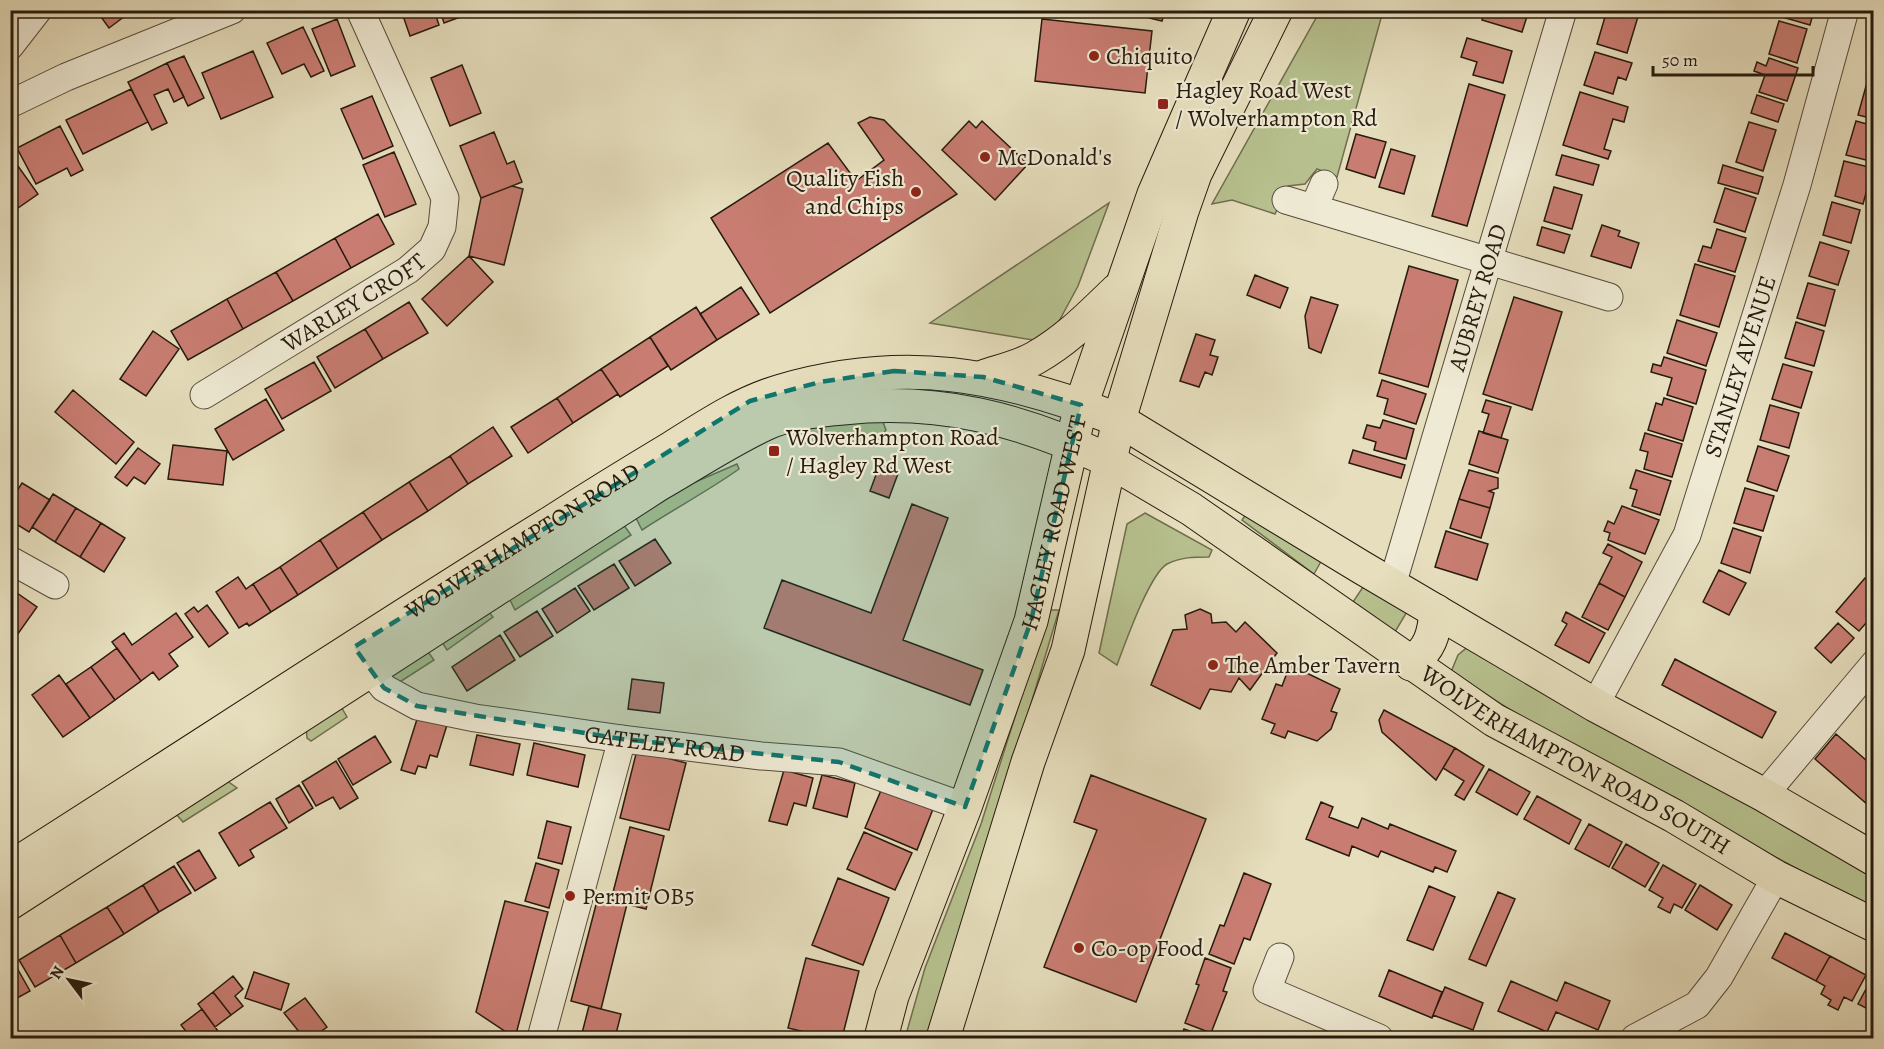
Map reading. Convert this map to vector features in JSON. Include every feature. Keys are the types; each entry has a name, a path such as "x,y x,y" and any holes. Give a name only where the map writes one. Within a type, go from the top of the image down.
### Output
{"main road":[{"name":"HAGLEY ROAD WEST","path":"880,1038 892,996 965,807 1031,621 1071,443 1154,194 1234,10"},
{"name":"HAGLEY ROAD WEST","path":"943,1038 1028,762 1068,650 1108,460 1194,174 1276,10"},
{"path":"983,378 1033,359 1047,351 1075,332 1124,284"},
{"name":"WOLVERHAMPTON ROAD","path":"10,903 362,660 496,556 750,401 820,382 894,371 938,371 983,378 1082,405 1119,420"},
{"name":"WOLVERHAMPTON ROAD","path":"10,868 659,484 768,423 820,410 880,404 937,406 995,418 1071,443 1108,460"},
{"path":"1119,420 1361,567 1595,705 1764,795 1874,859"},
{"name":"WOLVERHAMPTON ROAD SOUTH","path":"1108,460 1191,509 1494,720 1674,816 1776,878 1874,925"},
{"path":"1330,605 1332,586 1344,572 1361,567"},
{"path":"1411,664 1426,651 1434,636 1436,611"}],"street":[{"path":"10,46 38,10"},
{"path":"10,104 66,77 232,10"},
{"name":"WARLEY CROFT","path":"204,395 401,276 432,249 442,227 445,198 360,10"},
{"name":"AUBREY ROAD","path":"1392,585 1563,10"},
{"name":"STANLEY AVENUE","path":"1595,705 1687,535 1797,185 1845,10"},
{"path":"1286,200 1319,195 1487,262 1609,297"},
{"path":"14,567 55,585"},
{"name":"GATELEY ROAD","path":"362,660 384,688 417,706 475,718 622,740 761,756 839,762 965,807"},
{"path":"1764,795 1874,664"},
{"path":"541,1038 622,740"},
{"path":"1635,1038 1697,1005 1719,977 1776,878"},
{"path":"1280,957 1267,990 1380,1038"}],"highlighted area":[{"path":"894,371 983,377 1081,405 1031,621 965,807 839,762 622,739 417,706 384,688 354,647 750,401 820,382"}],"green space":[{"path":"1320,11 1383,11 1337,177 1317,169 1305,184 1288,186 1275,214 1232,200 1212,204"},
{"path":"1109,203 1078,286 1058,323 1033,340 930,323"},
{"path":"881,417 886,430 874,446 844,442 800,443 798,434 822,424"},
{"path":"737,464 739,469 642,530 635,516 672,492"},
{"path":"1248,511 1324,556 1314,574 1242,520"},
{"path":"1145,513 1212,550 1209,557 1177,560 1167,564 1160,571 1145,595 1117,665 1099,653 1127,524"},
{"path":"623,524 631,535 515,610 508,596"},
{"path":"1365,584 1408,610 1395,632 1353,602"},
{"path":"487,610 493,617 447,650 440,639"},
{"path":"1049,610 1059,610 931,1038 905,1038 925,968 981,824"},
{"path":"1470,645 1873,867 1873,910 1545,732 1451,672 1458,655"},
{"path":"426,649 434,660 392,687 385,676"},
{"path":"339,703 347,717 311,741 307,738 306,725"},
{"path":"223,778 237,788 183,822 176,814"}],"building":[{"path":"96,10 133,10 109,28"},
{"path":"401,10 434,10 439,25 410,36"},
{"path":"440,10 470,10 471,13 444,23"},
{"path":"1146,10 1165,10 1162,21 1145,17"},
{"path":"1485,10 1529,10 1522,32 1482,20"},
{"path":"1607,10 1640,10 1627,53 1597,44"},
{"path":"1783,10 1814,10 1810,25 1782,17"},
{"path":"337,19 355,66 331,76 312,29"},
{"name":"Chiquito","path":"1042,19 1152,31 1145,93 1035,81"},
{"path":"1779,21 1807,29 1797,63 1769,54"},
{"path":"303,27 324,71 311,77 304,64 282,74 267,43"},
{"path":"1467,38 1512,51 1503,83 1473,75 1477,62 1461,57"},
{"path":"253,51 273,97 221,119 202,73"},
{"path":"1595,52 1632,63 1626,80 1618,77 1613,94 1584,85"},
{"path":"184,56 204,98 188,106 167,63"},
{"path":"1769,58 1798,68 1787,101 1759,92 1765,75 1754,71 1757,62 1766,66"},
{"path":"167,63 184,97 174,102 168,89 154,95 167,123 152,130 128,82"},
{"path":"462,65 481,113 450,126 431,78"},
{"path":"1868,79 1874,81 1874,119 1858,115"},
{"path":"1469,84 1505,95 1467,226 1432,216"},
{"path":"131,89 148,122 83,154 66,120"},
{"path":"1580,92 1628,107 1624,122 1613,119 1604,149 1611,151 1608,159 1563,145"},
{"path":"1757,95 1784,104 1778,122 1751,113"},
{"path":"372,96 393,146 363,159 341,109"},
{"path":"870,117 884,120 957,194 770,313 711,218 828,143 856,181 884,160 858,123"},
{"name":"McDonald's","path":"969,121 976,128 982,121 1028,164 995,200 942,150"},
{"path":"1856,121 1874,126 1874,162 1846,155"},
{"path":"1749,122 1776,130 1763,171 1736,162"},
{"path":"60,126 83,170 71,176 67,168 36,184 17,148"},
{"path":"494,132 507,164 514,161 522,182 481,198 460,146"},
{"path":"1356,134 1386,142 1375,178 1346,169"},
{"path":"1391,149 1415,156 1404,194 1379,187"},
{"path":"394,152 416,204 385,217 363,165"},
{"path":"10,155 38,194 18,208 10,197"},
{"path":"1562,155 1599,165 1593,185 1556,175"},
{"path":"1844,161 1873,168 1863,204 1835,196"},
{"path":"1723,165 1763,177 1758,194 1718,183"},
{"path":"512,186 523,189 504,265 469,256 481,198"},
{"path":"1554,187 1582,195 1572,229 1544,221"},
{"path":"1725,188 1756,198 1745,232 1714,222"},
{"path":"1832,202 1860,210 1851,243 1823,235"},
{"path":"378,214 394,244 351,268 335,238"},
{"path":"1602,225 1620,231 1618,236 1639,243 1631,268 1591,256"},
{"path":"1542,227 1570,235 1564,253 1537,245"},
{"path":"1717,229 1746,238 1735,272 1698,261 1703,246 1711,248"},
{"path":"335,238 351,268 293,301 276,272"},
{"path":"1820,242 1849,251 1838,285 1809,276"},
{"path":"469,256 493,282 447,326 422,299"},
{"path":"1695,264 1735,276 1719,327 1680,315"},
{"path":"1409,266 1458,280 1428,387 1379,373"},
{"path":"276,272 293,301 243,329 227,299"},
{"path":"1255,275 1288,288 1280,308 1247,295"},
{"path":"1808,283 1835,290 1825,326 1797,318"},
{"path":"741,287 759,314 717,340 700,314"},
{"path":"1311,297 1338,305 1321,353 1309,348 1305,316"},
{"path":"1514,297 1562,312 1532,410 1483,394"},
{"path":"227,299 243,329 188,360 171,331"},
{"path":"409,302 428,333 383,359 365,329"},
{"path":"696,307 717,340 671,370 650,337"},
{"path":"1677,320 1717,333 1706,366 1667,353"},
{"path":"1796,322 1824,331 1814,366 1785,358"},
{"path":"365,329 383,359 335,388 317,357"},
{"path":"153,331 179,349 146,396 120,379"},
{"path":"1196,334 1215,340 1210,355 1218,357 1212,375 1205,372 1199,387 1180,381"},
{"path":"650,337 668,366 620,397 601,369"},
{"path":"1664,357 1706,370 1696,404 1667,395 1672,378 1651,372 1653,364 1661,366"},
{"path":"314,362 331,391 282,419 265,389"},
{"path":"1783,364 1812,372 1801,408 1772,399"},
{"path":"601,369 618,394 573,423 557,398"},
{"path":"1382,380 1426,394 1416,424 1384,414 1388,399 1377,396"},
{"path":"73,390 134,442 116,464 55,412"},
{"path":"557,398 573,423 528,453 511,427"},
{"path":"1664,398 1693,407 1683,441 1648,430 1656,403 1662,405"},
{"path":"266,399 284,430 233,460 215,429"},
{"path":"1486,400 1511,407 1501,438 1483,433 1489,414 1482,412"},
{"path":"1770,405 1799,413 1789,448 1760,440"},
{"path":"1383,420 1414,429 1406,459 1374,450 1376,442 1363,438 1367,425 1380,428"},
{"path":"493,427 512,456 468,484 450,456"},
{"path":"1479,431 1508,440 1498,473 1469,464"},
{"path":"1645,433 1682,444 1672,477 1644,469 1648,452 1640,450"},
{"path":"173,445 227,451 223,485 168,479"},
{"path":"1758,446 1789,456 1777,491 1747,481"},
{"path":"138,448 160,464 145,484 134,477 127,486 115,477"},
{"path":"1353,450 1405,465 1401,478 1349,463"},
{"path":"450,456 468,484 428,511 409,482"},
{"path":"880,464 899,471 889,498 870,491"},
{"path":"1469,470 1498,478 1498,488 1489,491 1494,493 1490,508 1459,499"},
{"path":"1636,470 1671,481 1660,515 1632,506 1637,490 1630,488"},
{"path":"409,482 428,511 382,540 363,512"},
{"path":"22,483 50,500 29,532 10,520 10,502"},
{"path":"1745,488 1774,496 1763,531 1734,523"},
{"path":"53,494 76,508 55,542 32,527"},
{"path":"1459,499 1490,508 1481,538 1450,528"},
{"path":"912,504 948,518 903,640 983,670 970,705 764,628 782,580 871,613"},
{"path":"1622,506 1659,520 1645,554 1608,540 1610,533 1604,531 1608,521 1614,524"},
{"path":"76,508 101,523 80,557 55,542"},
{"path":"363,512 382,540 338,569 320,540"},
{"path":"101,523 125,538 104,572 80,557"},
{"path":"1733,528 1761,537 1750,573 1721,563"},
{"path":"1446,531 1488,544 1477,580 1435,567"},
{"path":"655,539 671,563 635,586 619,561"},
{"path":"320,540 338,569 298,595 280,567"},
{"path":"1608,544 1642,562 1625,597 1599,583 1612,557 1603,553"},
{"path":"614,564 629,588 594,610 578,586"},
{"path":"280,567 298,595 271,612 253,584"},
{"path":"1719,570 1746,583 1729,615 1703,602"},
{"path":"238,577 246,589 253,584 271,612 249,626 247,623 239,628 216,592"},
{"path":"1865,578 1874,585 1874,614 1859,631 1836,612"},
{"path":"1599,583 1625,597 1608,630 1582,617"},
{"path":"575,588 590,611 557,633 542,609"},
{"path":"17,593 37,607 10,645 10,602"},
{"path":"207,605 228,633 209,647 185,614 194,607 198,612"},
{"name":"The Amber Tavern","path":"1200,609 1211,614 1212,623 1226,622 1236,632 1245,622 1277,653 1250,690 1239,678 1231,692 1210,689 1200,709 1151,685 1173,630 1187,629 1185,615"},
{"path":"537,611 553,636 520,657 504,632"},
{"path":"1566,612 1605,633 1589,663 1555,645 1567,624 1562,621"},
{"path":"176,613 193,637 169,654 178,666 159,680 153,672 141,681 112,642 124,633 132,645"},
{"path":"1838,623 1854,638 1831,663 1815,648"},
{"path":"500,635 515,660 467,691 452,667"},
{"path":"117,648 141,681 115,700 91,667"},
{"path":"1675,659 1776,712 1762,738 1662,685"},
{"path":"1290,665 1340,689 1331,711 1337,713 1331,729 1317,741 1288,731 1285,738 1271,733 1275,724 1262,719 1276,684 1282,686"},
{"path":"91,667 115,700 90,718 66,684"},
{"path":"59,675 90,718 63,737 32,695"},
{"path":"632,679 664,683 660,713 628,709"},
{"path":"1384,710 1455,748 1436,780 1382,732 1379,720"},
{"path":"418,716 447,725 437,757 430,755 426,768 418,766 415,774 401,770"},
{"path":"1836,734 1874,767 1874,799 1868,805 1815,759"},
{"path":"477,735 520,744 513,775 470,765"},
{"path":"375,736 391,762 353,785 338,759"},
{"path":"534,743 585,755 578,787 527,775"},
{"path":"1455,748 1484,766 1464,800 1455,795 1464,781 1443,768"},
{"path":"637,750 686,763 669,830 620,818"},
{"path":"336,761 358,798 340,809 333,797 316,806 302,782"},
{"path":"1489,769 1530,792 1517,815 1476,792"},
{"path":"784,770 813,778 806,806 794,803 787,825 769,821"},
{"path":"822,775 855,783 847,817 813,808"},
{"path":"1091,775 1206,819 1136,1002 1044,967 1097,830 1074,822"},
{"path":"299,785 313,808 289,823 276,799"},
{"path":"882,788 933,809 917,850 865,828"},
{"path":"1537,796 1581,820 1569,844 1524,819"},
{"path":"270,802 287,828 250,850 254,857 239,866 219,833"},
{"path":"1321,802 1333,807 1329,817 1358,828 1362,818 1388,829 1390,824 1456,851 1447,872 1435,867 1433,872 1381,851 1378,857 1352,846 1349,856 1306,839"},
{"path":"547,821 571,827 562,864 538,858"},
{"path":"1589,824 1622,842 1609,867 1575,849"},
{"path":"630,827 664,836 646,909 611,900"},
{"path":"864,832 912,853 895,890 847,869"},
{"path":"1626,844 1659,863 1645,887 1612,868"},
{"path":"199,850 216,878 195,891 177,863"},
{"path":"536,863 559,870 549,908 525,901"},
{"path":"1663,865 1696,884 1682,908 1674,904 1670,913 1658,907 1663,898 1649,890"},
{"path":"174,866 191,893 159,912 143,885"},
{"path":"1244,873 1271,884 1250,940 1244,938 1234,964 1209,954 1220,925 1224,926"},
{"path":"838,878 889,898 863,965 812,945"},
{"path":"143,885 159,912 124,934 107,907"},
{"path":"1700,885 1732,905 1717,930 1685,910"},
{"path":"1429,886 1455,897 1433,950 1407,940"},
{"path":"1498,892 1515,899 1486,966 1469,959"},
{"path":"598,897 627,904 601,1009 571,1001"},
{"path":"505,901 548,912 515,1038 476,1012"},
{"path":"107,907 124,934 76,963 60,935"},
{"path":"1785,933 1830,956 1816,981 1772,958"},
{"path":"60,935 76,963 35,987 19,960"},
{"path":"1830,956 1866,975 1852,1001 1844,997 1838,1010 1828,1005 1831,1000 1821,994 1825,986 1816,981"},
{"path":"806,958 859,971 842,1038 830,1038 788,1028"},
{"path":"1205,958 1231,968 1223,991 1227,992 1211,1033 1185,1023 1199,985 1196,984"},
{"path":"17,968 30,991 10,1002 10,972"},
{"path":"1389,970 1442,992 1432,1018 1379,996"},
{"path":"254,972 289,984 281,1010 245,998"},
{"path":"233,976 243,989 235,996 243,1006 231,1015 213,992"},
{"path":"1872,978 1874,979 1874,1012 1858,1004"},
{"path":"1511,981 1557,1001 1565,982 1610,1001 1598,1030 1556,1012 1547,1032 1498,1011"},
{"path":"1445,987 1483,1003 1473,1030 1433,1015"},
{"path":"213,992 231,1015 215,1027 198,1004"},
{"path":"305,998 327,1027 312,1038 304,1038 284,1013"},
{"path":"589,1006 621,1014 615,1038 581,1037"},
{"path":"202,1009 218,1031 207,1038 191,1038 181,1025"},
{"path":"1184,1029 1207,1037 1207,1038 1180,1038"}],"place":[{"name":"Chiquito","path":"1094,56"},
{"name":"Hagley Road West / Wolverhampton Rd","path":"1163,104"},
{"name":"McDonald's","path":"985,157"},
{"name":"Quality Fish and Chips","path":"916,192"},
{"name":"Wolverhampton Road / Hagley Rd West","path":"774,451"},
{"name":"The Amber Tavern","path":"1213,665"},
{"name":"Permit OB5","path":"570,896"},
{"name":"Co-op Food","path":"1079,948"}]}
